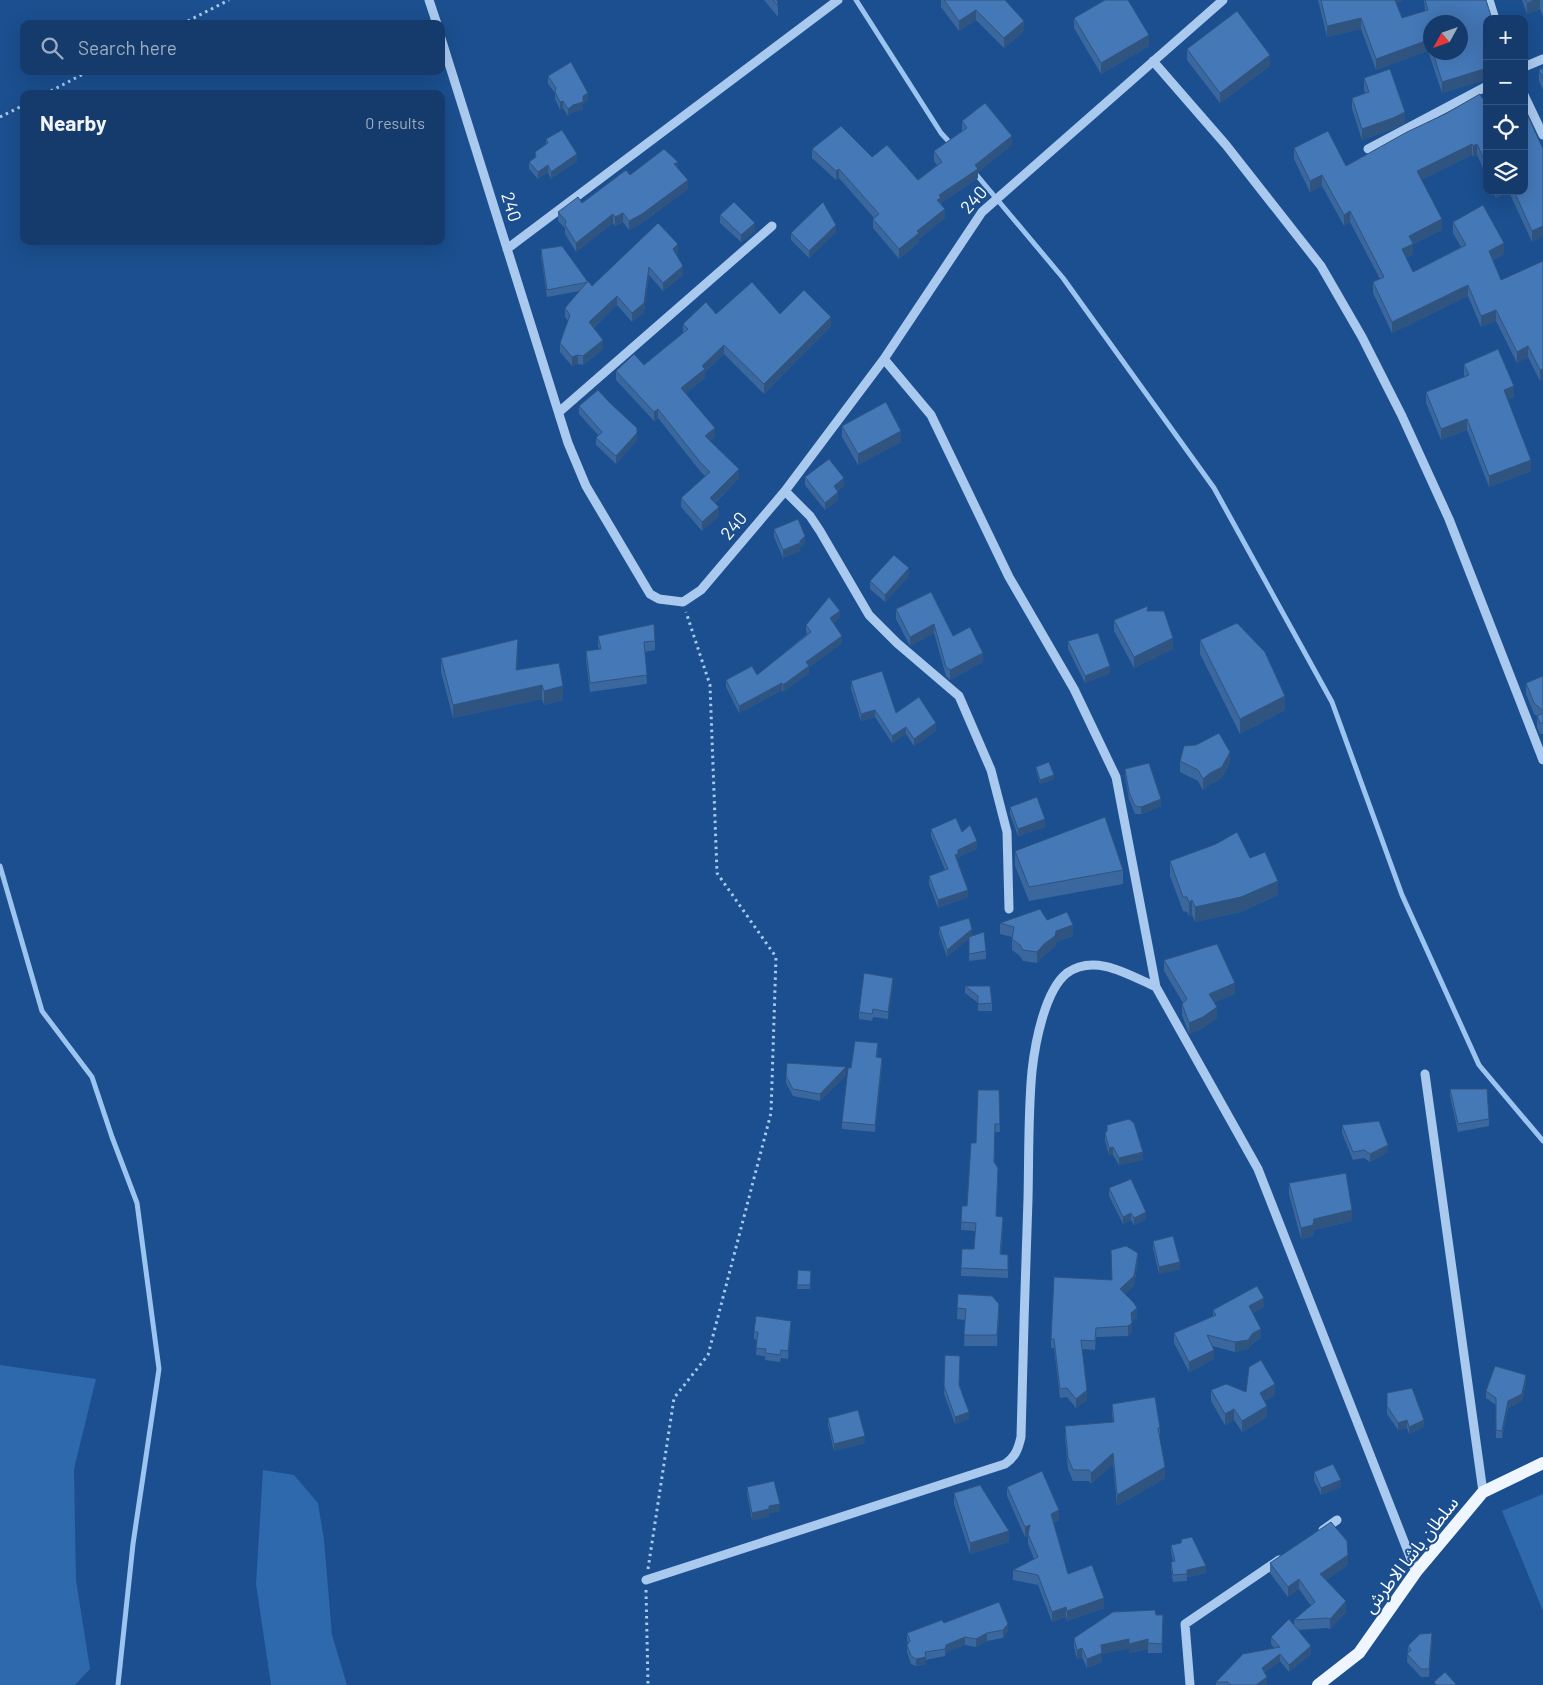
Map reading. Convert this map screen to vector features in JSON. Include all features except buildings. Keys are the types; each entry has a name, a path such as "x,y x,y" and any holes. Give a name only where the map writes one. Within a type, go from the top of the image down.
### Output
{"main road":[{"name":"سلطان باشا الاطرش","path":"1318,1685 1359,1653 1416,1572 1482,1492 1543,1463"}],"street":[{"path":"429,0 436,20"},
{"path":"507,249 838,0"},
{"name":"240","path":"445,51 568,443 586,486 650,594 659,599 682,602 701,590 785,491 884,359 982,212 1223,0"},
{"path":"1489,0 1494,15"},
{"path":"1528,66 1543,60"},
{"path":"1153,61 1226,144 1321,266 1362,337 1402,416 1449,518 1543,760"},
{"path":"1368,149 1483,88"},
{"path":"1528,103 1543,135"},
{"path":"559,412 772,226"},
{"path":"884,359 931,415 1009,577 1074,689 1116,777 1156,987 1258,1170 1416,1572"},
{"path":"785,491 810,516 869,615 897,643 959,696 991,770 1007,832 1009,909"},
{"path":"646,1580 1005,1464 1012,1459 1018,1451 1021,1437 1032,1070 1044,1009 1054,988 1067,974 1081,967 1098,964 1156,987"},
{"path":"1425,1074 1482,1492"},
{"path":"1313,1537 1337,1520"},
{"path":"1190,1685 1185,1624 1289,1553"}],"path":[{"path":"190,20 228,0"},
{"path":"53,90 81,75"},
{"path":"0,117 20,107"},
{"path":"648,1685 646,1580 674,1398 708,1355 770,1113 776,957 717,873 710,685 682,602"}],"shaded area":[{"path":"0,1365 96,1379 74,1469 76,1580 90,1669 75,1685 0,1685"},
{"path":"263,1470 294,1475 318,1503 324,1540 332,1635 347,1685 271,1685 256,1584"},
{"path":"1543,1494 1543,1611 1502,1511"}],"waterway":[{"path":"856,0 941,133 952,145"},
{"path":"975,173 1063,278 1214,488 1332,702 1402,895 1479,1065 1543,1141"},
{"path":"0,866 42,1011 92,1077 137,1203 159,1369 133,1544 118,1685"}]}
